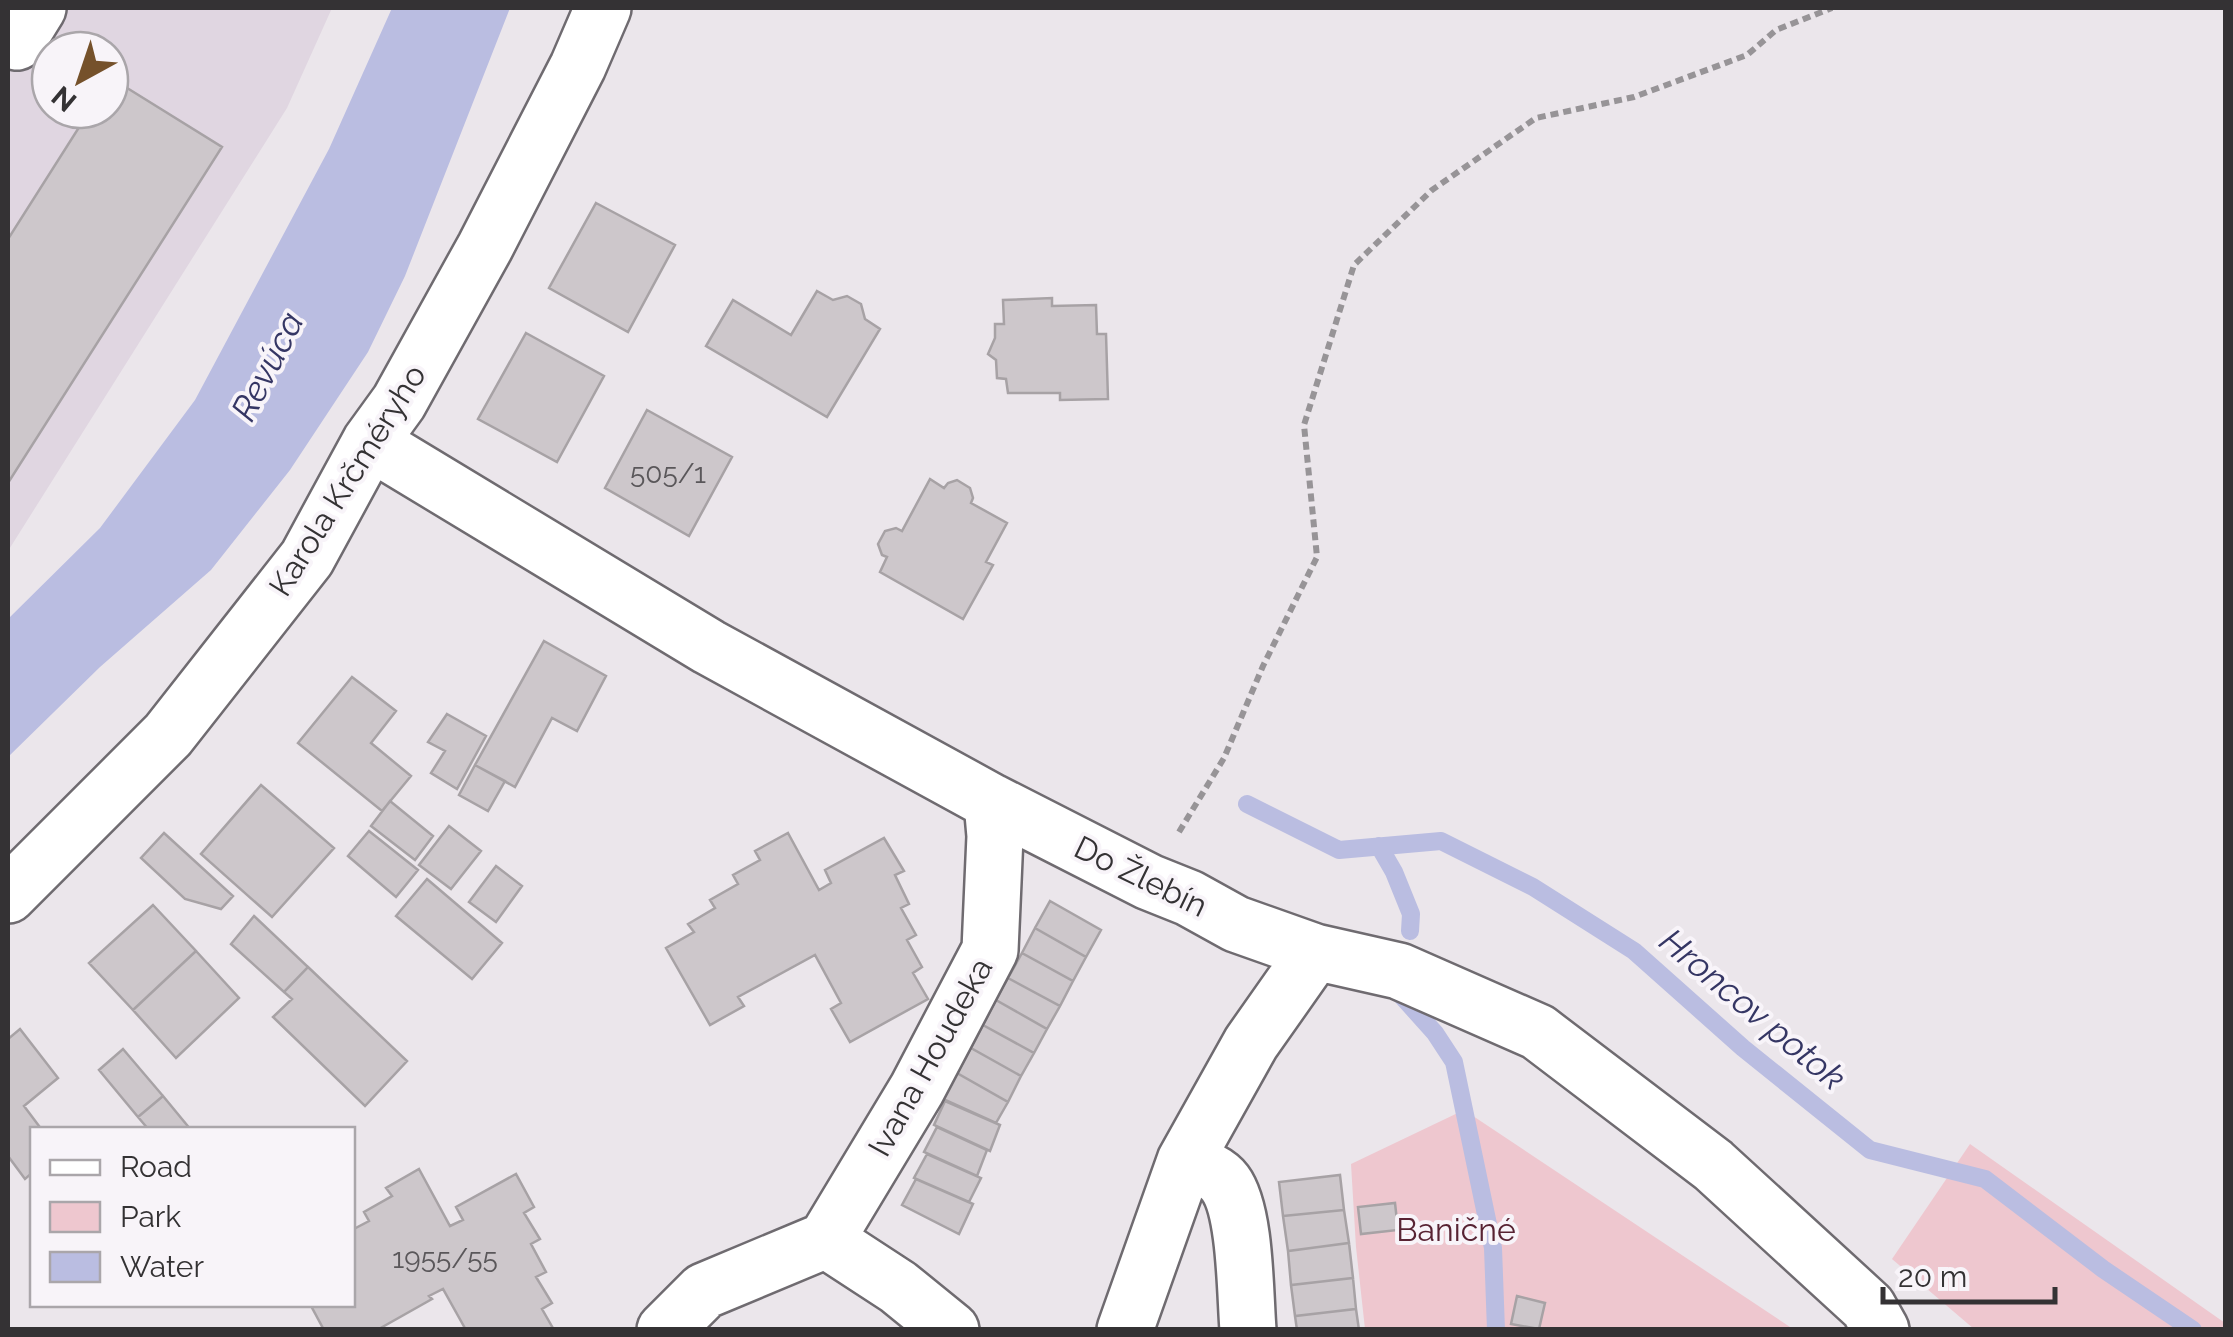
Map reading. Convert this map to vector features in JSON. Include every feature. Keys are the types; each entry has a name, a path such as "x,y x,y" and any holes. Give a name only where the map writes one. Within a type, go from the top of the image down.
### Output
{"street":[{"path":"8,36 17,42 38,8"},
{"name":"Karola Krčméryho","path":"8,895 168,734 307,558 485,247 578,66 603,8"},
{"name":"Do Žlebín","path":"370,442 709,647 992,802 1148,882 1190,898 1236,924 1315,952 1399,972 1538,1032 1713,1165 1868,1308 1882,1330"},
{"name":"Ivana Houdeka","path":"826,1240 917,1088 990,950 995,836 992,802"},
{"path":"1125,1330 1184,1161 1251,1043 1315,952"},
{"path":"1184,1161 1224,1181 1236,1204 1248,1330"},
{"path":"664,1330 704,1292 826,1240 898,1287 951,1330"}],"path":[{"path":"1189,815 1224,758 1263,666 1317,557 1304,425 1354,265 1432,190 1536,118 1634,98 1747,55 1776,30 1832,8"}],"shaded area":[{"path":"8,8 332,8 287,108 8,551"}],"green space":[{"name":"Baničné","path":"1464,1110 1793,1329 1365,1329 1351,1164"},
{"path":"1970,1144 2225,1323 2225,1329 1974,1329 1892,1259"}],"water":[{"name":"Revúca","path":"392,8 510,8 405,276 368,352 290,470 211,570 100,667 8,757 8,619 100,528 195,400 329,149"}],"building":[{"path":"130,90 222,147 8,483 8,239 77,130 130,130"},
{"path":"596,203 675,245 628,332 549,288"},
{"path":"817,291 833,300 847,296 861,304 865,319 880,329 827,417 706,346 733,300 791,335"},
{"path":"1052,298 1052,306 1096,305 1097,334 1106,334 1108,399 1060,400 1060,393 1008,393 1006,379 997,378 996,360 988,354 995,338 995,324 1004,324 1003,300"},
{"path":"526,333 604,376 557,462 478,419"},
{"path":"647,410 732,457 689,536 605,488"},
{"path":"930,479 944,488 957,480 970,488 971,503 1007,523 986,562 993,565 963,619 880,572 887,557 878,544 885,531 902,531"},
{"path":"544,641 606,676 577,731 552,718 515,787 475,765"},
{"path":"352,677 396,711 371,743 411,776 382,811 298,743"},
{"path":"447,714 486,736 457,789 431,773 445,751 428,742"},
{"path":"475,765 505,781 488,811 459,795"},
{"path":"261,785 334,848 272,917 201,854"},
{"path":"390,801 433,836 415,860 371,826"},
{"path":"449,826 481,851 451,889 419,865"},
{"path":"369,831 418,870 396,897 348,856"},
{"path":"164,833 233,896 221,909 185,899 141,858"},
{"path":"788,833 819,890 831,883 825,870 884,838 904,871 895,875 909,904 901,908 916,935 907,940 922,967 913,973 928,999 850,1042 831,1009 841,1003 815,955 738,997 744,1006 710,1025 666,948 694,932 688,924 715,908 710,900 738,884 733,875 760,860 755,851"},
{"path":"496,866 522,886 496,922 469,902"},
{"path":"427,879 502,943 472,979 396,916"},
{"path":"1050,901 1101,930 1086,957 1035,928"},
{"path":"153,905 196,951 133,1010 89,963"},
{"path":"254,916 308,967 284,992 231,944"},
{"path":"1035,928 1086,957 1073,981 1022,953"},
{"path":"196,951 239,998 176,1058 133,1010"},
{"path":"1022,953 1073,981 1060,1006 1008,978"},
{"path":"308,967 407,1061 365,1106 273,1017 292,999 284,992"},
{"path":"1008,978 1060,1006 1047,1029 996,1000"},
{"path":"996,1000 1047,1029 1034,1053 983,1025"},
{"path":"983,1025 1034,1053 1021,1076 971,1048"},
{"path":"20,1029 58,1078 24,1106 40,1127 30,1127 30,1175 25,1179 8,1156 8,1039"},
{"path":"971,1048 1021,1076 1008,1102 957,1073"},
{"path":"123,1049 163,1096 138,1117 99,1070"},
{"path":"957,1073 1008,1102 996,1123 943,1099"},
{"path":"163,1096 189,1127 146,1127 138,1117"},
{"path":"945,1101 1000,1125 990,1151 934,1125"},
{"path":"937,1127 987,1150 977,1176 924,1152"},
{"path":"927,1154 981,1178 969,1202 914,1178"},
{"path":"419,1169 450,1226 463,1220 456,1207 516,1174 534,1207 524,1213 540,1239 531,1244 546,1272 536,1277 552,1303 542,1309 554,1330 466,1330 443,1289 377,1330 324,1330 312,1307 355,1307 355,1228 369,1221 364,1212 392,1196 386,1188"},
{"path":"1340,1175 1344,1210 1283,1216 1279,1182"},
{"path":"916,1179 973,1204 959,1234 902,1205"},
{"path":"1395,1203 1398,1230 1361,1234 1358,1207"},
{"path":"1344,1210 1349,1243 1288,1251 1283,1216"},
{"path":"1349,1243 1353,1278 1291,1285 1288,1251"},
{"path":"1353,1278 1356,1309 1295,1316 1291,1285"},
{"path":"1517,1296 1545,1303 1539,1329 1511,1324"},
{"path":"1356,1309 1359,1330 1297,1330 1295,1316"}],"waterway":[{"name":"Hroncov potok","path":"1247,804 1339,850 1441,841 1533,887 1634,951 1743,1048 1870,1150 1985,1179 2103,1269 2193,1330"},
{"path":"1379,846 1411,914 1410,931"},
{"path":"1400,994 1435,1033 1454,1062 1493,1248 1496,1330"}]}
